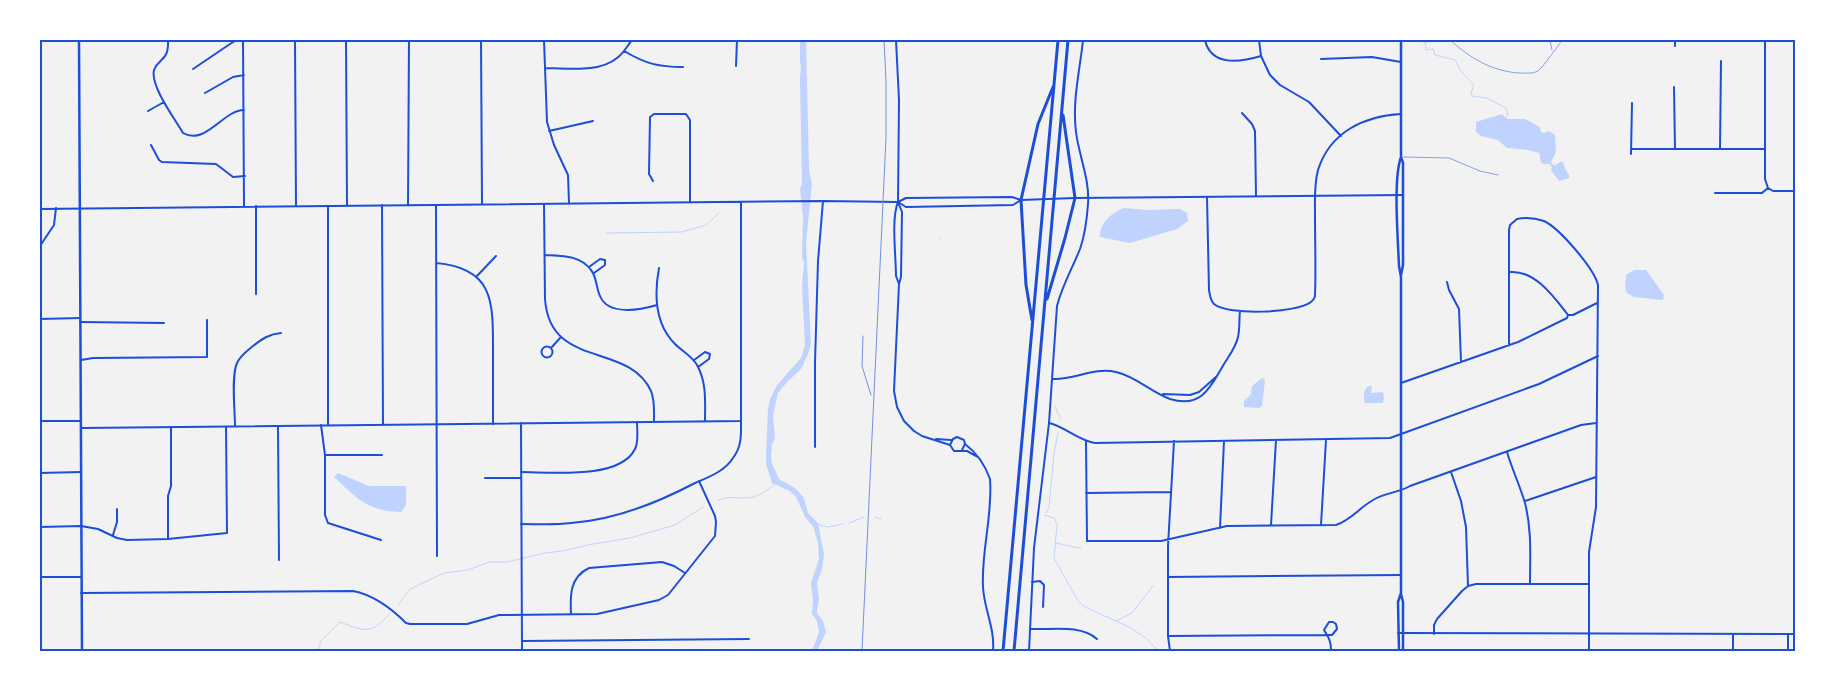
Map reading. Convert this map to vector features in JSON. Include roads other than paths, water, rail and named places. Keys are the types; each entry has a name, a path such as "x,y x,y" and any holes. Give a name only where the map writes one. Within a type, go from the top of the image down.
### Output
{"highway":[{"path":"1003,651 1058,40"},
{"path":"1014,651 1068,40"},
{"path":"1033,325 1026,285 1021,200 1038,124 1055,82"},
{"path":"1045,307 1064,245 1075,198 1062,108"}],"main road":[{"path":"79,40 82,651"},
{"path":"1401,40 1401,157 1399,163 1398,195 1398,266 1401,277"},
{"path":"1401,157 1403,163 1403,265 1401,277 1401,593 1403,602 1403,651"},
{"path":"1398,651 1398,602 1401,593"}],"street":[{"path":"168,40 168,52 154,70 155,83 164,102 184,134 194,136 201,134 237,111 244,110"},
{"path":"295,40 296,206"},
{"path":"346,40 347,206"},
{"path":"408,40 408,204"},
{"path":"481,40 482,204"},
{"path":"544,40 546,113 549,131 568,175 569,203"},
{"path":"544,68 597,67 613,61 632,40"},
{"path":"736,66 737,40"},
{"path":"896,40 899,100 898,202 895,211 896,276 899,284"},
{"path":"1029,651 1034,538 1049,423 1057,306 1061,289 1080,247 1089,198 1075,122 1082,40"},
{"path":"1205,40 1212,54 1224,60 1239,61 1261,56"},
{"path":"1259,40 1261,56 1274,80 1309,102 1341,136"},
{"path":"1675,40 1675,46"},
{"path":"1765,40 1765,182 1768,188 1773,191 1795,191"},
{"path":"193,69 235,41 243,41 244,206"},
{"path":"624,51 649,64 684,66"},
{"path":"1321,59 1372,57 1401,62"},
{"path":"1720,149 1721,61"},
{"path":"205,92 233,77 244,75"},
{"path":"1674,87 1674,149"},
{"path":"148,111 164,102"},
{"path":"1631,154 1632,103"},
{"path":"1242,113 1252,124 1255,131 1256,196"},
{"path":"653,181 649,174 650,117 654,114 686,114 689,117 690,202"},
{"path":"1207,197 1210,299 1218,306 1240,311 1280,310 1307,305 1313,300 1315,288 1315,196 1316,178 1321,163 1329,148 1354,125 1373,117 1401,114"},
{"path":"549,131 593,121"},
{"path":"151,145 162,162 216,164 234,177 244,176"},
{"path":"1631,149 1765,149"},
{"path":"1715,193 1762,193 1768,188"},
{"path":"40,209 408,204 898,202 906,198 1012,197 1021,200 1403,195"},
{"path":"898,202 906,207 976,206 1013,205 1021,200"},
{"path":"815,447 818,261 823,201"},
{"path":"521,524 573,523 654,504 723,469 732,460 740,446 741,429 741,202"},
{"path":"898,202 902,210 895,400 899,413 911,429 922,436 950,445 954,451 967,451 978,457"},
{"path":"436,204 437,556"},
{"path":"544,204 546,314 550,324 564,341 579,349 616,362 641,378 651,391 654,400 654,422"},
{"path":"382,205 383,424"},
{"path":"256,206 256,294"},
{"path":"328,206 328,425"},
{"path":"40,246 54,225 56,208"},
{"path":"1509,345 1509,230 1513,221 1522,218 1535,219 1545,222 1555,229 1594,273 1598,285 1596,507 1589,552 1588,651"},
{"path":"896,244 902,243"},
{"path":"545,255 572,257 589,267 594,273 600,298 609,306 624,309 657,305"},
{"path":"476,277 496,256"},
{"path":"589,267 600,259 605,260 605,265 594,273"},
{"path":"436,263 458,266 476,277 486,290 492,310 493,424"},
{"path":"659,268 656,285 657,305 662,325 673,342 694,360 698,367 704,383 705,421"},
{"path":"1510,272 1520,272 1532,277 1568,315"},
{"path":"1447,282 1459,312 1461,362"},
{"path":"1401,383 1509,345 1545,330 1567,318 1568,315 1573,315 1598,303"},
{"path":"1052,379 1064,380 1105,370 1117,372 1160,394 1178,400 1196,399 1210,390 1236,344 1240,311"},
{"path":"40,319 164,323"},
{"path":"81,360 92,358 207,357 207,320"},
{"path":"235,426 234,376 237,362 242,355 265,337 281,333"},
{"path":"552,348 548,346 543,348 543,355 546,357 551,356 553,353 552,348 561,337"},
{"path":"694,360 703,352 710,354 709,359 698,367"},
{"path":"1049,423 1061,427 1086,441 1095,443 1380,439 1401,435 1539,384 1598,356"},
{"path":"1160,394 1190,395 1199,392 1217,376"},
{"path":"40,421 81,421"},
{"path":"81,428 741,421"},
{"path":"521,472 593,472 623,462 630,457 636,447 637,422"},
{"path":"521,423 522,651"},
{"path":"1086,441 1087,541 1169,541 1220,528 1336,525 1344,522 1372,500 1401,492 1410,486 1581,425 1596,423"},
{"path":"321,425 325,455 326,514 328,524 381,540"},
{"path":"278,426 279,560"},
{"path":"168,539 168,496 171,486 171,427"},
{"path":"40,527 81,526 98,529 127,540 168,539 226,533 226,427"},
{"path":"934,440 951,440 955,437 960,437 974,451 986,468 990,487 982,586 992,625 993,651"},
{"path":"950,445 951,440"},
{"path":"1271,526 1276,440"},
{"path":"1321,526 1326,440"},
{"path":"1170,651 1168,636 1168,577 1174,441"},
{"path":"1220,528 1224,441"},
{"path":"962,450 965,444"},
{"path":"1507,452 1524,502 1530,533 1530,584"},
{"path":"325,455 382,455"},
{"path":"40,473 81,472"},
{"path":"1451,472 1461,501 1466,527 1468,586"},
{"path":"1524,502 1596,477"},
{"path":"485,478 521,478"},
{"path":"81,592 353,590 366,594 384,604 406,623 410,624 467,624 491,616 522,614 604,613 659,600 668,595 711,541 716,529 715,516 699,481"},
{"path":"1086,492 1171,492"},
{"path":"113,535 117,522 117,509"},
{"path":"571,614 570,596 573,583 579,574 589,568 662,562 674,566 685,573"},
{"path":"1168,577 1401,575"},
{"path":"40,577 81,576"},
{"path":"1032,582 1040,582 1044,585 1043,607"},
{"path":"1434,634 1434,625 1437,619 1468,586 1476,584 1588,584"},
{"path":"1168,636 1327,635 1335,633 1336,624 1333,622 1329,622 1324,630 1327,635 1331,639 1331,651"},
{"path":"1030,630 1078,630 1090,633 1097,639"},
{"path":"1398,634 1795,634"},
{"path":"1733,634 1733,651"},
{"path":"1788,634 1788,651"},
{"path":"522,641 750,639"}],"lane":[{"path":"1450,40 1480,63 1492,68 1510,72 1534,73 1541,69 1562,40"},
{"path":"1550,40 1553,52"},
{"path":"1401,157 1450,158 1480,171 1498,175"}],"water":[{"path":"800,40 806,40 809,170 812,184 806,243 811,344 801,369 778,393 773,416 775,438 772,444 771,456 772,464 779,479 795,488 804,498 808,513 818,523 824,554 822,569 817,583 819,599 817,613 823,621 826,632 817,651 812,651 819,632 817,621 812,614 811,583 819,559 818,543 813,526 805,517 796,497 790,491 772,483 766,464 770,399 777,385 801,358 805,345 802,287 804,262 802,257 803,217 800,189 802,184"},
{"path":"1502,114 1507,119 1525,119 1540,127 1541,132 1549,131 1555,135 1556,152 1551,162 1554,166 1563,162 1569,178 1559,181 1551,170 1552,167 1541,162 1539,153 1507,148 1498,140 1481,136 1476,132 1476,122"},
{"path":"1124,208 1149,210 1180,209 1187,213 1188,221 1177,229 1130,243 1100,237 1100,232 1107,219 1115,212"},
{"path":"1634,270 1646,270 1664,295 1663,300 1634,297 1627,293 1625,287 1626,275"},
{"path":"1262,378 1265,380 1262,406 1259,408 1244,407 1244,401 1251,394 1252,386"},
{"path":"1369,386 1372,386 1371,393 1383,392 1383,403 1365,403 1364,394"},
{"path":"338,473 369,486 406,486 406,505 401,512 371,506 357,497 334,477"}],"waterway":[{"path":"1421,41 1425,43 1433,40"},
{"path":"1425,43 1426,50 1433,49 1435,55 1455,60 1460,70 1474,85 1471,93 1472,96 1487,98 1506,108 1508,115 1505,118"},
{"path":"606,233 682,232 706,225 719,213"},
{"path":"1055,407 1061,419"},
{"path":"1046,513 1049,507 1054,453 1058,433"},
{"path":"718,500 754,497 775,484"},
{"path":"398,605 410,589 444,573 468,570 489,562 507,562 545,553 630,538 675,525 703,507"},
{"path":"1044,515 1054,518 1057,525 1054,558 1078,601 1085,607 1131,628 1147,639 1158,651"},
{"path":"849,523 864,517"},
{"path":"875,517 881,519"},
{"path":"817,524 828,527 843,524"},
{"path":"1056,543 1081,547"},
{"path":"1116,621 1132,613 1153,586"},
{"path":"313,651 318,649 321,641 340,622 367,630 378,625 390,613"}],"railway":[{"path":"862,651 886,138 884,40"},
{"path":"863,336 862,366 871,395"}]}
